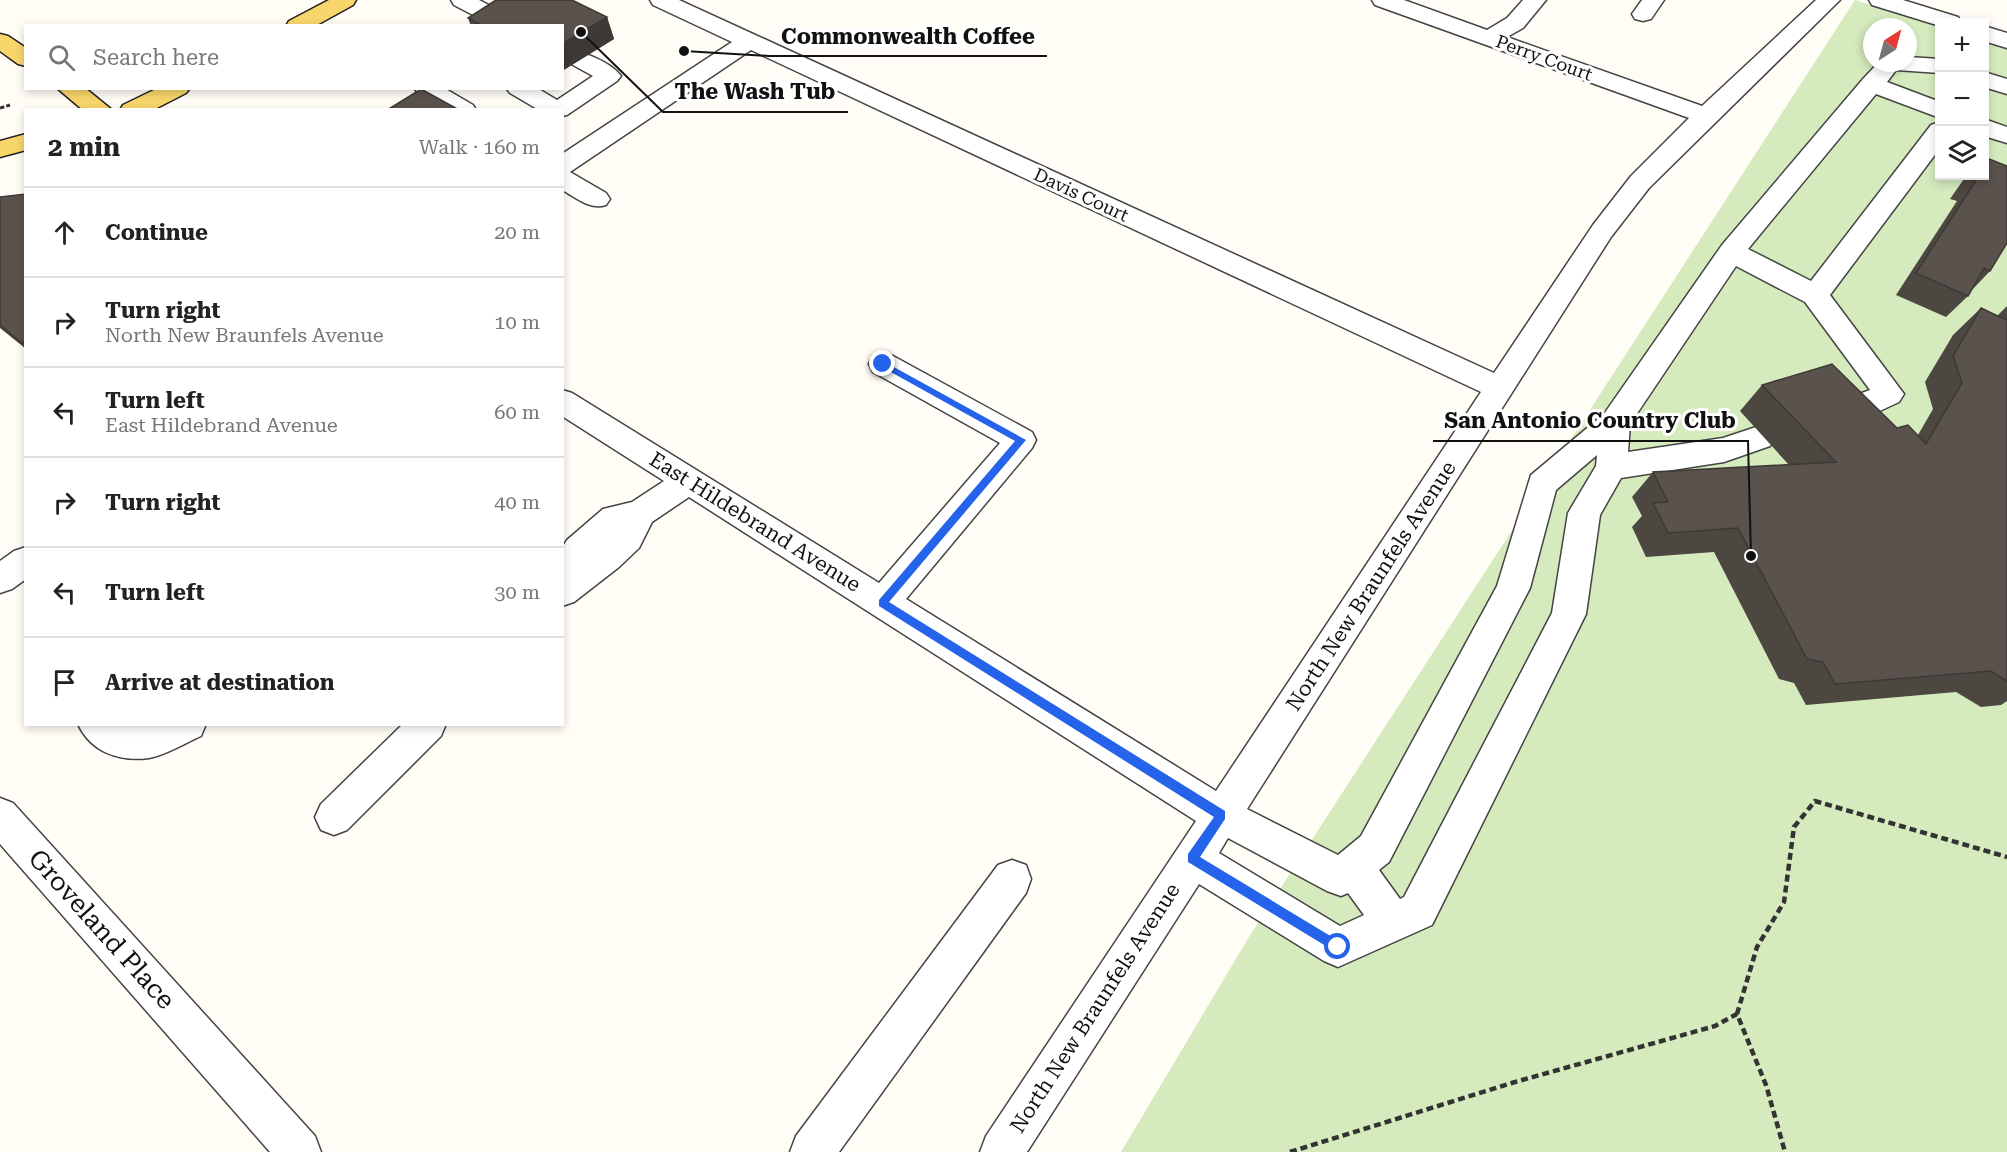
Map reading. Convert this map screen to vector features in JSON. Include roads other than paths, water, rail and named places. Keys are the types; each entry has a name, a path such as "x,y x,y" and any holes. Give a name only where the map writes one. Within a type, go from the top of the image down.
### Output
{"main road":[{"path":"301,24 345,0"},
{"path":"0,41 24,58"},
{"path":"72,90 97,108"},
{"path":"136,108 174,90"},
{"path":"0,149 24,143"}],"street":[{"path":"462,0 506,23"},
{"name":"Davis Court","path":"661,0 1501,389"},
{"name":"Perry Court","path":"1383,0 1706,116"},
{"path":"1489,38 1515,23 1535,0"},
{"name":"North New Braunfels Avenue","path":"1002,1152 1602,231 1640,182 1829,0"},
{"path":"1880,0 1937,18"},
{"path":"1989,35 2007,41"},
{"path":"564,165 749,41"},
{"path":"561,108 609,76 581,60"},
{"path":"1917,65 1935,66"},
{"path":"1393,922 1353,867 1375,849 1513,588 1542,484 1615,422 1731,252 1883,72"},
{"path":"1989,81 2007,87"},
{"path":"1871,84 1935,109"},
{"path":"429,90 461,108"},
{"path":"522,90 554,108"},
{"path":"1989,129 2007,135"},
{"path":"1815,295 1935,137"},
{"path":"564,179 597,199"},
{"path":"1731,252 1815,295 1889,394 1833,416"},
{"path":"882,603 1021,440 883,364"},
{"name":"East Hildebrand Avenue","path":"564,402 1221,815 1341,877 1353,867"},
{"path":"1192,858 1338,947 1418,911 1569,614 1575,556 1584,513 1611,467 1615,422"},
{"path":"1611,467 1724,450 1759,438"},
{"path":"566,589 588,573 636,529 639,514 689,480"},
{"path":"0,579 24,562"},
{"path":"98,726 112,739 149,741 183,726"},
{"path":"334,817 426,726"},
{"name":"Groveland Place","path":"0,816 299,1152"},
{"path":"812,1152 1012,879"}],"place":[{"name":"The Wash Tub","path":"581,32"},
{"name":"Commonwealth Coffee","path":"684,51"},
{"name":"San Antonio Country Club","path":"1751,556"}]}
